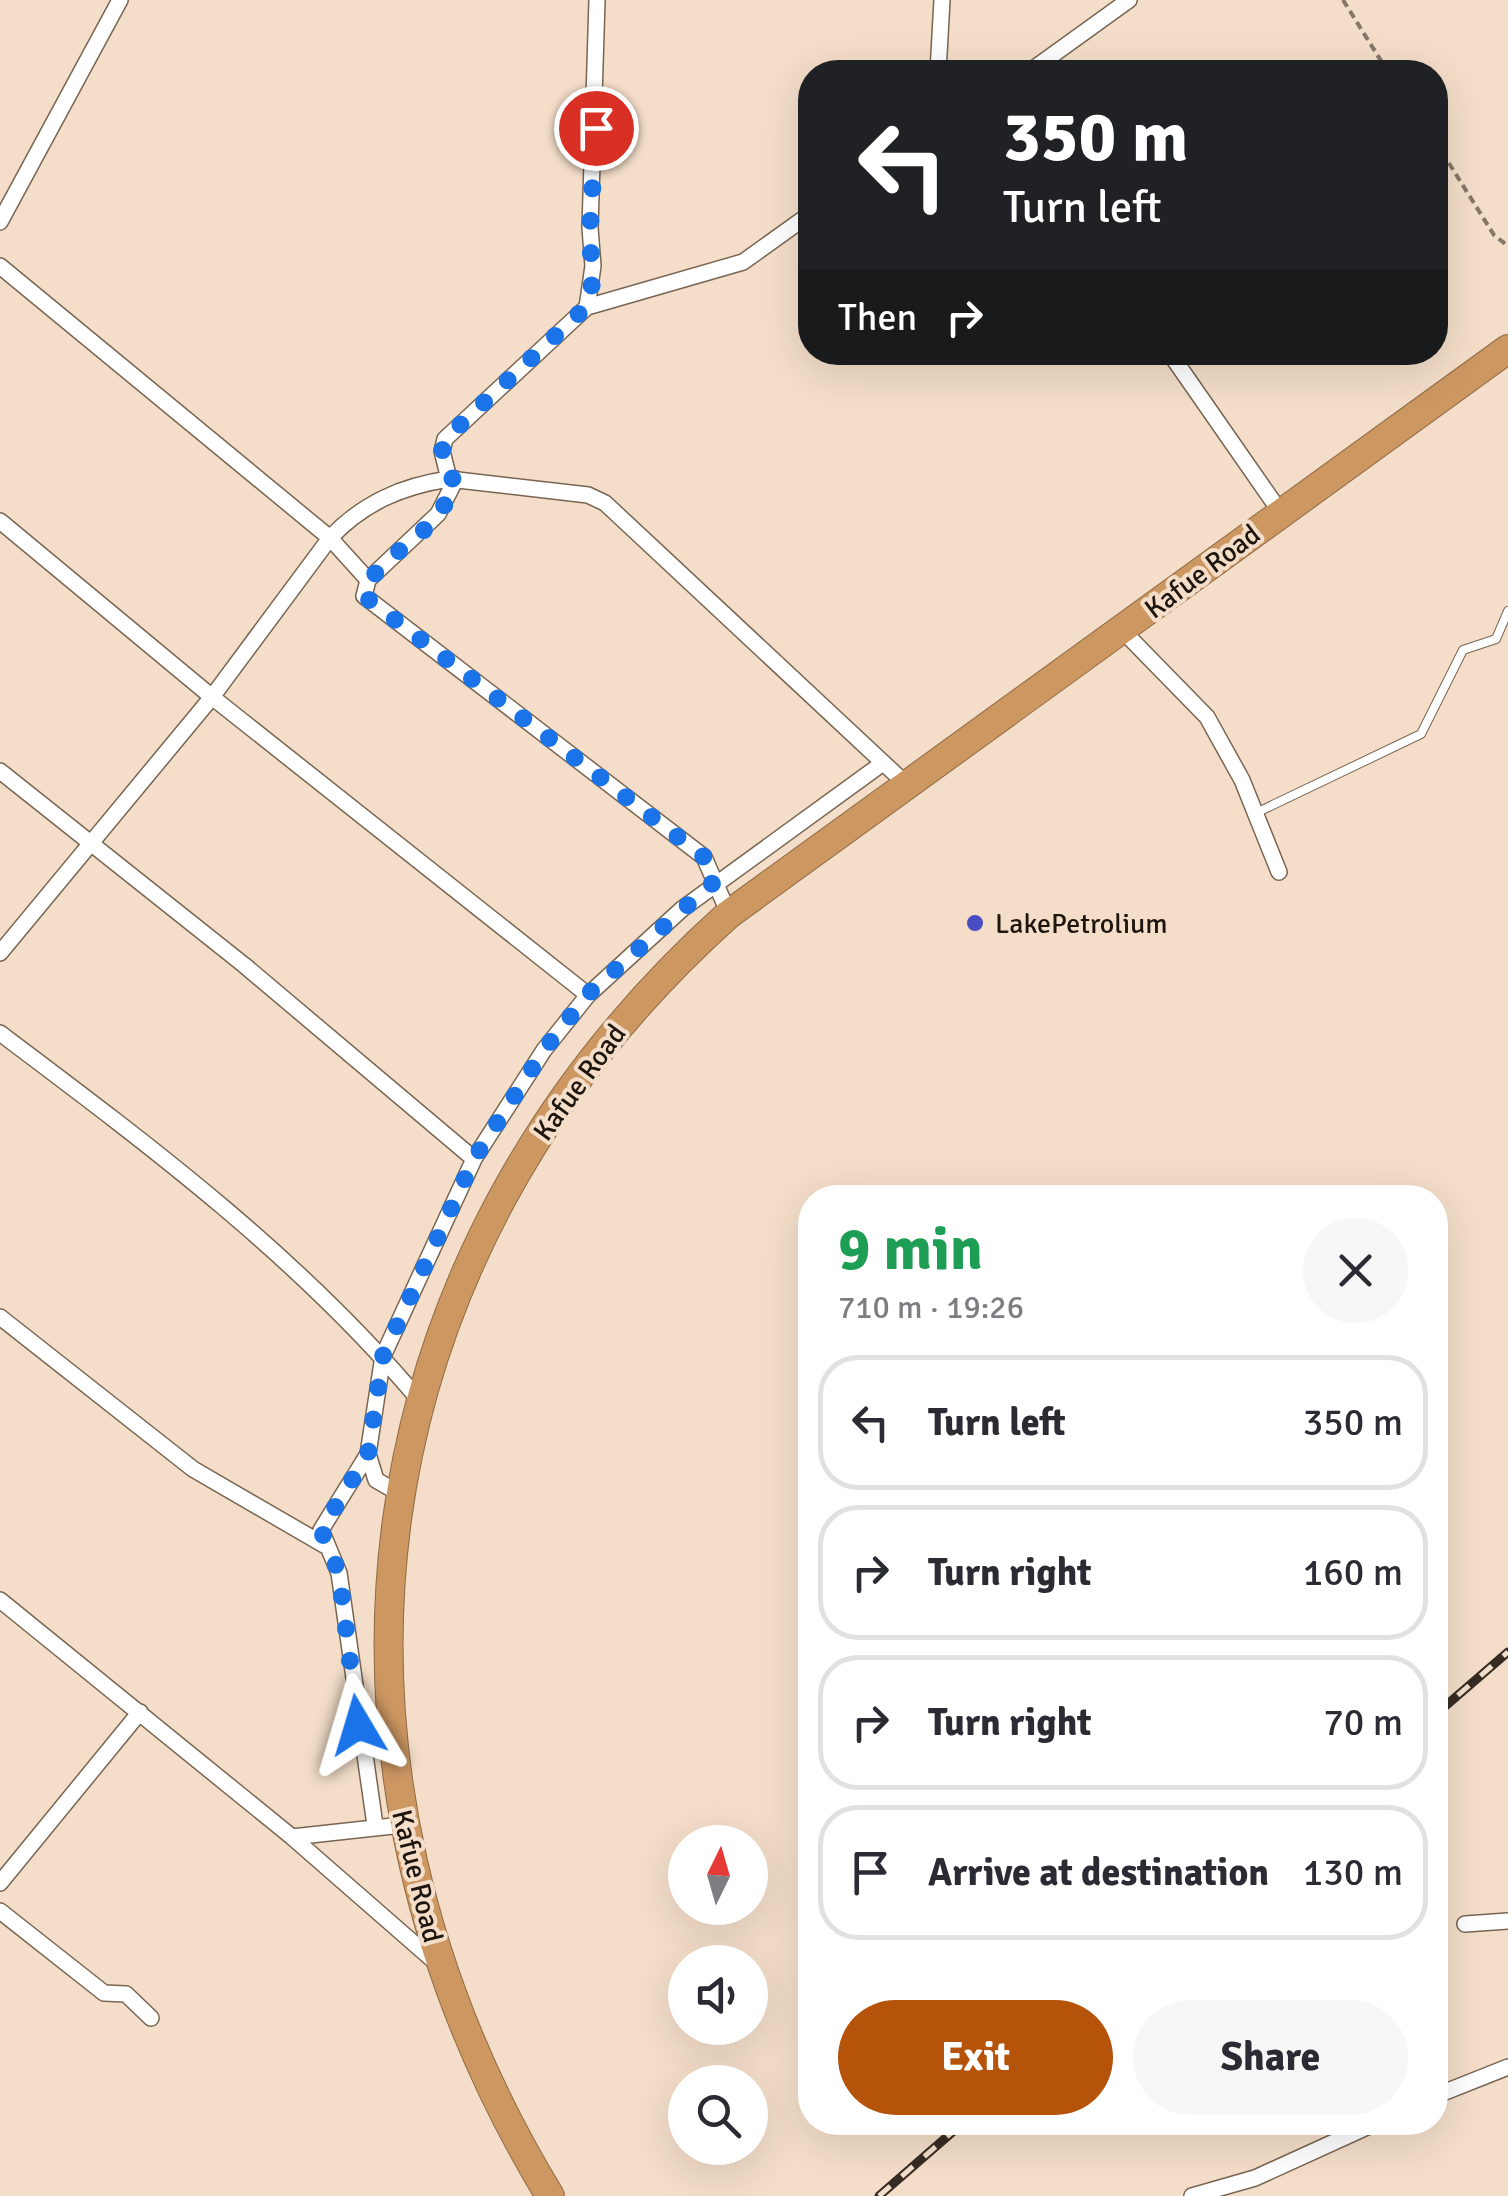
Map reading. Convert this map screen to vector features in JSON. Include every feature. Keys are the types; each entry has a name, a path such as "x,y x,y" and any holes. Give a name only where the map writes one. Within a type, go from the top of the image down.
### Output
{"highway":[{"name":"Kafue Road","path":"550,2196 484,2077 388,1825 390,1584 402,1495 420,1400 484,1236 542,1130 626,1017 729,914 1508,349"}],"street":[{"path":"0,222 120,0"},
{"path":"586,307 592,266 597,0"},
{"path":"939,60 942,0"},
{"path":"1046,60 1129,0"},
{"path":"729,914 716,892 716,880 704,857 369,601 364,587 429,526 453,479 442,452 445,439 586,307 725,269 798,222"},
{"path":"0,266 330,538 368,580"},
{"path":"1178,365 1281,513"},
{"path":"0,953 212,697 347,520 384,496 453,479 588,495 605,502 906,784"},
{"path":"0,522 212,697 588,994"},
{"path":"1123,631 1207,717 1256,813 1279,872"},
{"path":"292,1837 388,1825 339,1573 324,1545 321,1530 368,1454 383,1356 474,1159 544,1050 588,994 716,880 883,763"},
{"path":"0,771 474,1159"},
{"path":"0,1033 232,1212 383,1356 420,1400"},
{"path":"0,1318 193,1469 324,1545"},
{"path":"368,1454 376,1480 402,1495"},
{"path":"0,1600 292,1837 441,1968"},
{"path":"0,1883 140,1712"},
{"path":"0,1912 104,1993 126,1994 151,2018"},
{"path":"1465,1924 1508,1921"},
{"path":"1448,2091 1508,2067"},
{"path":"1192,2196 1255,2178 1349,2135"}],"lane":[{"path":"1256,813 1421,734 1464,650 1496,640 1508,612"}],"path":[{"path":"1343,0 1380,60"},
{"path":"1448,161 1494,234 1508,246"}],"railway":[{"path":"1448,1704 1508,1652"},
{"path":"879,2196 949,2135"}],"place":[{"name":"LakePetrolium","path":"975,923"}],"route":[{"path":"358,1725 339,1573 324,1545 321,1530 368,1454 383,1356 474,1159 544,1050 588,994 716,880 704,857 364,596 368,580 418,537 447,501 456,479 449,478 442,452 445,439 586,307 592,284 590,228 596,128"}]}
